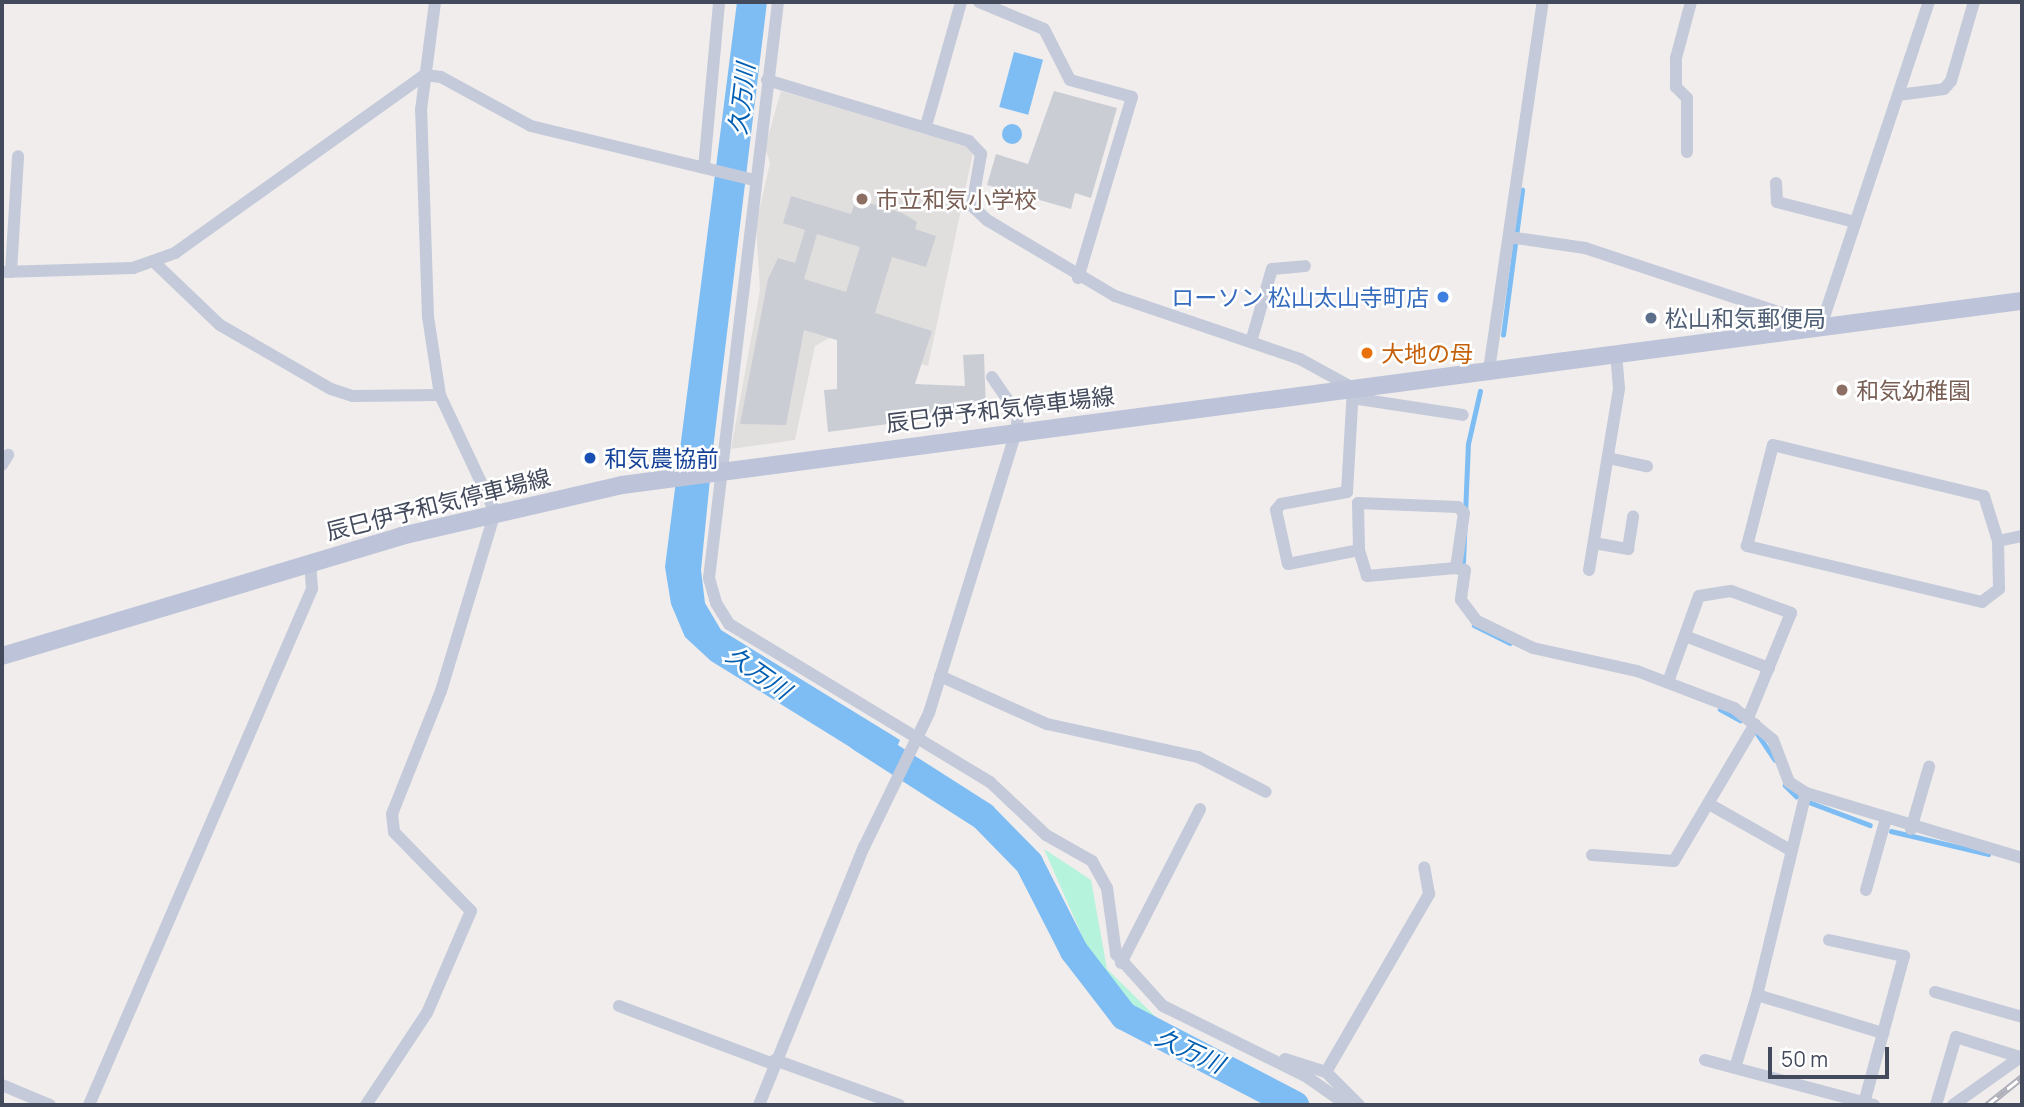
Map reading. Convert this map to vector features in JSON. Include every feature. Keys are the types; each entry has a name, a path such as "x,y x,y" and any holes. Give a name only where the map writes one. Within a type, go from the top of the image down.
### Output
{"main road":[{"name":"辰巳伊予和気停車場線","path":"2,656 310,563 495,512 670,478 1016,432 1353,393 1489,370 2022,301"}],"street":[{"path":"366,1105 427,1013 471,911 394,832 392,814 437,702 495,512 440,396 428,317 421,172 425,75 435,2"},
{"path":"706,169 719,2"},
{"path":"778,2 752,179 741,350 717,470 709,578 729,624 917,741 990,782 1046,835 1092,861 1107,888 1121,963 1181,1018 1267,1055 1326,1072 1359,1105"},
{"path":"926,126 961,2"},
{"path":"979,2 1044,29 1070,80 1132,97 1078,278"},
{"path":"1489,370 1543,2"},
{"path":"1688,152 1688,98 1676,87 1676,58 1691,2"},
{"path":"1510,237 1585,248 1821,326 1929,2"},
{"path":"1898,95 1944,89 1951,81 1974,2"},
{"path":"425,75 463,87 531,126 752,179"},
{"path":"18,156 6,272 154,262 212,232 425,75"},
{"path":"766,80 926,126 979,149 972,196 977,213 1018,233 1078,278 1329,370 1353,393 1463,415"},
{"path":"1776,183 1777,202 1855,222"},
{"path":"154,262 220,325 331,389 353,396 440,396"},
{"path":"1251,342 1272,269 1305,266"},
{"path":"1589,570 1619,388 1616,354"},
{"path":"759,1105 774,1062 895,784 917,741 940,676 1016,432 1018,415 992,377"},
{"path":"1353,393 1347,492 1358,503 1458,507 1464,513 1456,568"},
{"path":"1773,444 1972,491 1993,511 1998,541 1999,590 1982,602 1746,546 1773,444"},
{"path":"1608,458 1647,466"},
{"path":"1347,492 1281,504 1284,561 1359,550"},
{"path":"1358,503 1359,550 1367,576 1456,568 1465,570 1461,600 1477,621 1533,648 1594,658 1668,682 1752,721 1773,740 1789,782 1806,793 1885,822 2022,858"},
{"path":"1594,543 1628,549 1633,516"},
{"path":"1998,541 2022,536"},
{"path":"89,1105 313,589 310,563"},
{"path":"1592,855 1674,861 1709,803 1752,721 1791,613 1731,591 1699,596 1668,682"},
{"path":"1685,635 1769,668"},
{"path":"940,676 1047,724 1198,757 1266,792"},
{"path":"1911,829 1929,767"},
{"path":"1735,1068 1757,995 1806,793"},
{"path":"1709,803 1792,851"},
{"path":"1121,963 1200,809"},
{"path":"1867,890 1885,822"},
{"path":"1326,1072 1429,894 1424,867"},
{"path":"1705,1060 1869,1104 1883,1033 1904,957 1829,940"},
{"path":"1936,992 2022,1017"},
{"path":"1757,995 1883,1033"},
{"path":"619,1006 899,1105"},
{"path":"1936,1105 1956,1038 2021,1056"},
{"path":"1267,1055 1347,1105"},
{"path":"1953,1105 2021,1056"},
{"path":"2,1085 50,1105"}],"shaded area":[{"path":"781,91 974,148 928,366 829,338 815,346 795,440 731,449 760,290 756,224 770,163 765,147"}],"green space":[{"path":"1044,849 1091,880 1107,969 1160,1021 1143,1017 1102,981"}],"water":[{"path":"737,2 767,2 713,449 701,570 705,603 721,630 900,740 887,770 711,661 685,637 671,604 665,567"},
{"path":"1014,52 1043,60 1028,115 999,107"},
{"path":"1012,124 1019,127 1022,134 1019,141 1012,144 1005,141 1002,134 1005,127"}],"building":[{"path":"1054,91 1117,108 1091,198 1075,193 1071,209 987,185 996,154 1028,164"},
{"path":"791,196 851,214 856,199 902,213 917,222 915,229 936,236 926,267 892,257 875,313 932,331 915,384 965,386 963,355 984,354 986,411 828,432 824,390 837,389 837,340 804,330 786,425 740,424 768,279 778,258 795,263 805,230 783,223","holes":["817,234 860,247 846,292 804,279"]}],"waterway":[{"path":"1503,335 1522,190"},
{"path":"1463,562 1468,444 1480,391"},
{"path":"1474,625 1510,643"},
{"path":"1720,709 1740,720"},
{"path":"1757,733 1775,760"},
{"name":"久万川","path":"861,738 983,816 1029,863 1074,951 1124,1016 1295,1105"},
{"path":"1785,785 1796,796"},
{"path":"1809,802 1870,825"},
{"path":"1891,831 1988,854"}],"railway":[{"path":"1987,1105 2022,1077"}],"place":[{"name":"市立和気小学校","path":"862,199"},
{"name":"ローソン 松山太山寺町店","path":"1443,297"},
{"name":"松山和気郵便局","path":"1651,318"},
{"name":"大地の母","path":"1367,353"},
{"name":"和気幼稚園","path":"1842,390"},
{"name":"和気農協前","path":"590,458"}]}
